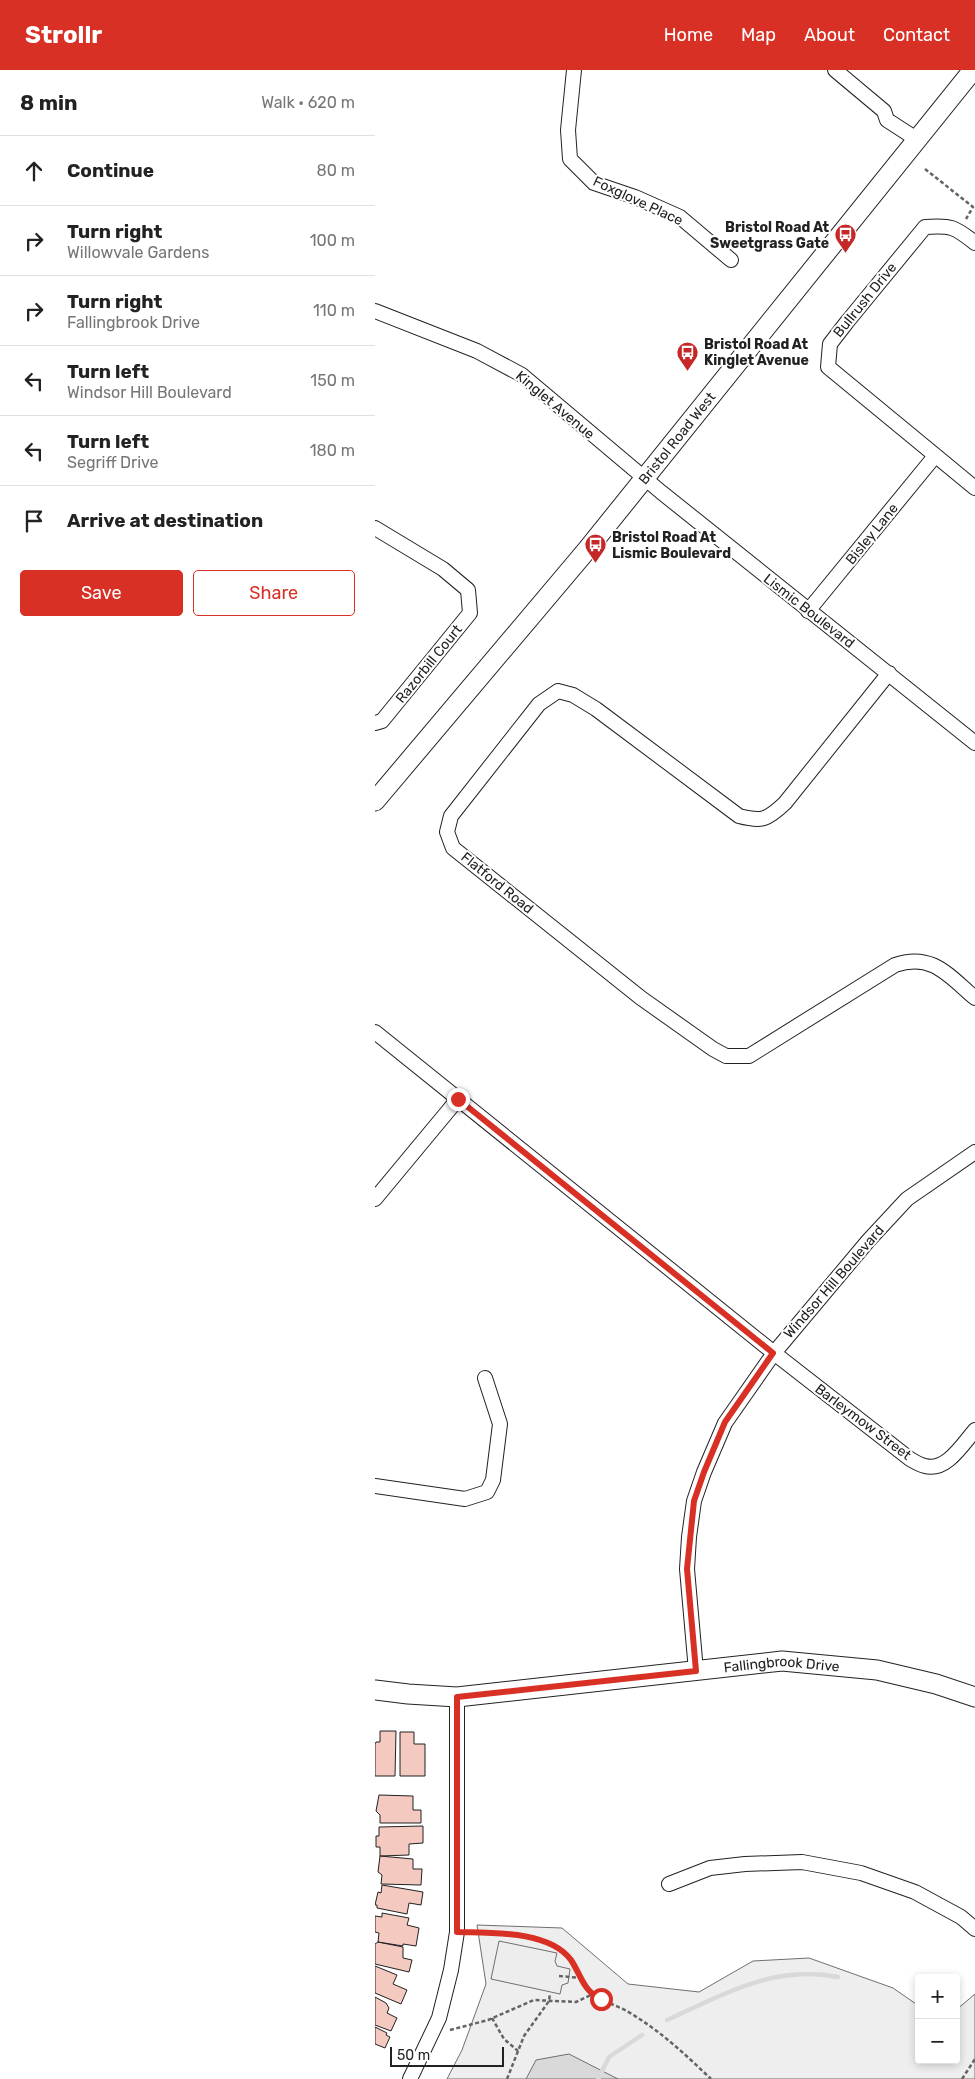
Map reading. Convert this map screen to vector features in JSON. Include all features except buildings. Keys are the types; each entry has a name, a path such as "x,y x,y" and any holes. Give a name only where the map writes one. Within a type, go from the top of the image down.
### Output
{"street":[{"name":"Foxglove Place","path":"574,70 568,130 570,159 594,184 635,197 680,217 731,260"},
{"path":"835,70 884,111 887,120 918,140"},
{"name":"Bristol Road West","path":"375,801 586,551 973,70"},
{"name":"Bullrush Drive","path":"959,230 945,226 925,228 830,344 828,367 975,488"},
{"path":"959,230 975,243"},
{"name":"Kinglet Avenue","path":"375,311 477,351 522,375 644,478"},
{"name":"Bisley Lane","path":"808,611 935,456"},
{"name":"Lismic Boulevard","path":"644,478 975,743"},
{"name":"Razorbill Court","path":"375,528 443,568 468,590 470,613 382,721 375,722"},
{"name":"Flatford Road","path":"889,673 785,803 773,814 757,821 739,816 596,709 573,695 558,690 539,704 451,816 447,832 453,848 641,998 713,1049 726,1056 749,1056 895,966 907,961 934,964 975,998"},
{"name":"Barleymow Street","path":"375,1032 773,1353 910,1460 926,1466 937,1466 951,1458 975,1430"},
{"path":"375,1199 458,1099"},
{"name":"Windsor Hill Boulevard","path":"696,1671 687,1569 694,1501 725,1422 773,1353 868,1241 907,1199 975,1152"},
{"path":"375,1486 465,1499 487,1492 493,1480 500,1424 485,1378"},
{"name":"Fallingbrook Drive","path":"375,1690 457,1697 782,1661 877,1670 936,1684 975,1696"},
{"path":"410,2079 439,2018 451,1970 457,1932 457,1697"},
{"path":"669,1884 710,1868 745,1864 801,1862 861,1873 915,1892 961,1917 975,1930"}],"path":[{"path":"925,169 973,207 959,230"},
{"path":"457,1932 515,1934 548,1942 570,1959 591,1994 624,2010 653,2029 678,2047 711,2079"},
{"path":"559,1976 581,1978"},
{"path":"507,2079 524,2036 549,2001 550,1992"},
{"path":"433,2031 451,2030 492,2018 534,2000 577,2002 591,1994"},
{"path":"492,2018 504,2039 518,2051"},
{"path":"962,2079 975,2059"}],"shaded area":[{"path":"477,1925 562,1928 628,1984 699,1992 753,1961 809,1958 893,1988 915,2003 915,2064 960,2064 960,2007 975,1994 975,2079 447,2079 462,2050 486,1984"},
{"path":"499,1941 557,1953 555,1961 557,1966 570,1969 568,1983 562,1985 560,1994 491,1979"},
{"path":"569,2054 618,2079 526,2079 536,2060"}],"waterway":[{"path":"667,2020 729,1992 771,1978 815,1974 838,1977"},
{"path":"598,2079 609,2057 642,2035"}],"place":[{"name":"Bristol Road At Sweetgrass Gate","path":"845,254"},
{"name":"Bristol Road At Kinglet Avenue","path":"688,371"},
{"name":"Bristol Road At Lismic Boulevard","path":"596,564"}],"route":[{"path":"458,1099 773,1353 725,1422 694,1501 687,1569 696,1671 457,1697 457,1932 515,1934 548,1942 570,1959 591,1994 601,1999"}]}
